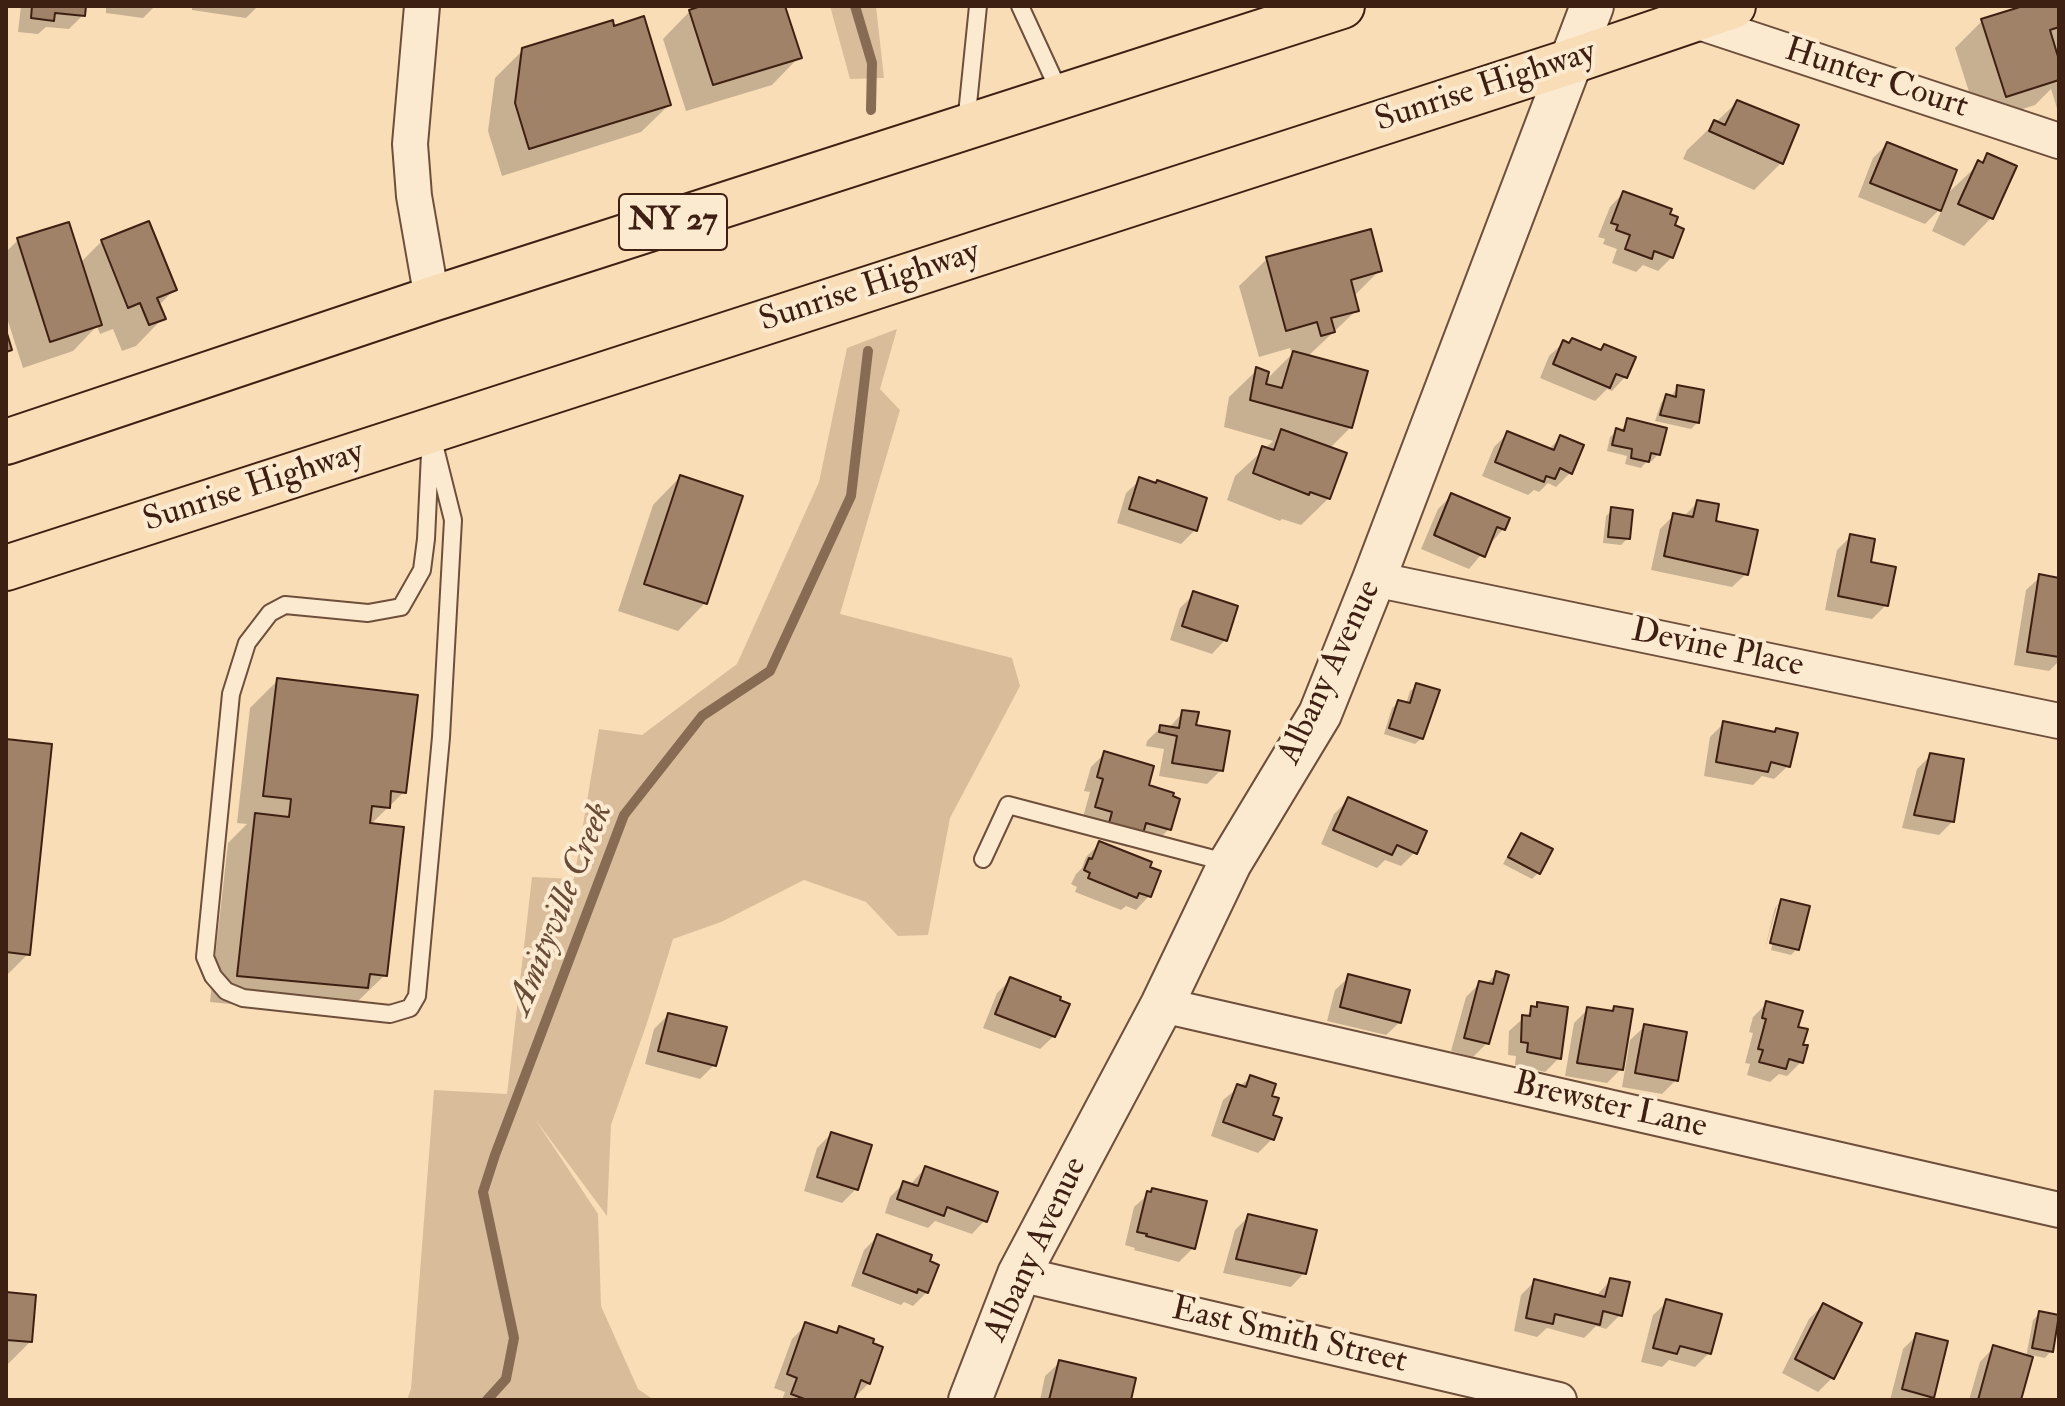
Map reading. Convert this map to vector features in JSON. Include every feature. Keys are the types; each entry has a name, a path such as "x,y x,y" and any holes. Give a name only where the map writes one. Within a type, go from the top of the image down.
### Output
{"highway":[{"name":"NY 27","path":"6,442 432,299 1342,6"},
{"name":"Sunrise Highway","path":"6,568 1572,61 1733,6"}],"street":[{"path":"422,6 410,144 414,196 432,299"},
{"name":"Albany Avenue","path":"970,1400 1019,1274 1162,1005 1230,863 1320,714 1592,6"},
{"name":"Hunter Court","path":"1693,20 2059,141"},
{"name":"Devine Place","path":"1374,579 2059,721"},
{"name":"Brewster Lane","path":"1162,1005 2059,1210"},
{"name":"East Smith Street","path":"1019,1274 1559,1400"}],"lane":[{"path":"965,128 979,6"},
{"path":"1020,6 1062,96"},
{"path":"431,432 453,520 441,737 417,996 410,1008 390,1014 243,998 226,991 213,976 205,957 231,694 247,643 270,613 285,605 368,613 401,607 422,570 431,432"},
{"path":"983,859 1008,805 1230,863"}],"shaded area":[{"path":"830,6 876,6 884,78 850,79"},
{"path":"897,329 880,389 900,410 840,614 1012,658 1020,686 950,818 928,935 898,936 866,902 804,880 721,922 673,939 611,1125 607,1216 535,1119 598,1214 601,1306 638,1389 654,1400 407,1400 411,1389 434,1090 507,1094 532,877 574,879 599,729 642,735 737,664 819,482 847,348"}],"building":[{"path":"32,6 86,6 85,16 55,13 54,21 31,18"},
{"path":"701,6 785,6 802,58 713,85 689,10"},
{"path":"2023,6 2059,6 2059,27 2050,30 2059,60 2059,80 2006,97 1981,19"},
{"path":"644,16 671,105 529,149 515,103 522,48 613,20 614,26"},
{"path":"1737,100 1799,125 1783,164 1709,131 1714,120 1725,125"},
{"path":"1887,142 1957,170 1941,211 1870,183"},
{"path":"1987,153 2017,166 1993,219 1958,204 1978,160 1983,163"},
{"path":"1623,191 1672,209 1670,214 1678,217 1675,225 1684,229 1673,258 1654,251 1652,259 1625,249 1630,235 1616,230 1618,225 1611,223"},
{"path":"149,221 177,290 157,298 166,319 149,325 140,303 128,308 101,240"},
{"path":"69,222 102,325 50,342 17,238"},
{"path":"1371,229 1382,271 1351,280 1359,311 1331,318 1335,332 1321,336 1317,322 1286,331 1266,257"},
{"path":"6,330 12,350 6,352"},
{"path":"1572,338 1601,350 1604,344 1636,357 1627,378 1616,374 1610,388 1553,364 1563,340 1569,343"},
{"path":"1293,351 1368,371 1352,428 1250,400 1256,367 1269,372 1266,384 1282,388"},
{"path":"1677,385 1704,390 1699,423 1660,415 1666,394 1676,397"},
{"path":"1627,418 1667,428 1660,455 1651,453 1649,462 1631,458 1632,449 1612,445 1616,428 1624,431"},
{"path":"1281,429 1347,453 1330,499 1310,492 1309,495 1253,473 1262,446 1274,450"},
{"path":"1507,431 1554,450 1560,435 1584,445 1572,474 1560,468 1555,479 1546,476 1544,482 1495,462"},
{"path":"680,475 743,496 707,604 644,584"},
{"path":"1139,477 1156,483 1157,480 1207,498 1197,531 1129,509"},
{"path":"1451,493 1510,518 1505,530 1497,527 1485,557 1434,535"},
{"path":"1697,500 1719,504 1716,521 1758,530 1748,575 1664,556 1673,513 1693,517"},
{"path":"1611,507 1633,510 1630,539 1608,537"},
{"path":"1850,534 1875,539 1871,562 1896,567 1888,606 1838,596"},
{"path":"2039,574 2059,578 2059,657 2027,652"},
{"path":"1193,591 1238,606 1227,641 1182,626"},
{"path":"277,678 418,695 406,793 391,791 390,808 372,806 370,823 404,827 387,976 370,974 368,988 237,976 255,813 289,817 291,799 263,796"},
{"path":"1416,683 1440,690 1423,739 1389,728 1398,700 1410,703"},
{"path":"1182,710 1199,712 1196,725 1230,731 1223,771 1172,763 1177,736 1159,732 1160,725 1179,728"},
{"path":"1723,721 1775,732 1776,728 1798,733 1790,767 1771,762 1768,772 1716,762"},
{"path":"6,739 52,744 30,955 6,952"},
{"path":"1104,751 1154,766 1149,785 1174,793 1173,796 1180,799 1171,830 1146,823 1143,834 1109,823 1112,812 1095,807 1103,779 1097,777"},
{"path":"1930,753 1964,759 1954,822 1914,815"},
{"path":"1348,797 1427,831 1417,854 1397,845 1392,855 1333,830"},
{"path":"1521,833 1553,849 1540,874 1508,857"},
{"path":"1099,841 1152,862 1150,867 1161,871 1151,897 1139,893 1137,898 1088,878 1090,873 1084,870"},
{"path":"1781,899 1810,906 1799,950 1770,943"},
{"path":"1496,971 1509,975 1489,1044 1464,1038 1479,981 1493,984"},
{"path":"1348,974 1410,990 1401,1023 1340,1007"},
{"path":"1010,977 1061,997 1060,1000 1070,1004 1055,1037 995,1014"},
{"path":"1766,1001 1803,1011 1798,1027 1808,1029 1803,1045 1808,1045 1803,1063 1789,1059 1786,1069 1759,1062 1763,1050 1758,1049 1766,1019 1762,1018"},
{"path":"1537,1002 1568,1007 1561,1059 1527,1052 1528,1043 1521,1042 1522,1015 1530,1016 1531,1006 1537,1007"},
{"path":"1614,1006 1633,1009 1623,1070 1577,1063 1587,1007 1613,1011"},
{"path":"668,1013 727,1027 716,1066 658,1051"},
{"path":"1644,1024 1687,1032 1678,1081 1635,1073"},
{"path":"1250,1075 1276,1084 1272,1096 1279,1098 1273,1115 1282,1118 1274,1140 1223,1122 1237,1084 1246,1087"},
{"path":"831,1132 872,1145 858,1190 817,1177"},
{"path":"925,1166 998,1192 987,1222 947,1207 944,1216 897,1199 903,1181 918,1186"},
{"path":"1152,1188 1207,1201 1195,1249 1137,1232 1147,1191 1151,1192"},
{"path":"1248,1214 1317,1230 1306,1274 1236,1259"},
{"path":"877,1234 932,1255 930,1261 939,1265 928,1293 918,1289 917,1293 863,1273"},
{"path":"1610,1278 1630,1282 1622,1316 1603,1311 1600,1325 1555,1314 1553,1324 1526,1318 1534,1279 1605,1297"},
{"path":"6,1292 36,1295 32,1342 6,1340"},
{"path":"1666,1299 1722,1314 1711,1354 1680,1346 1677,1354 1653,1348"},
{"path":"1823,1303 1862,1323 1834,1379 1795,1359"},
{"path":"2039,1311 2059,1315 2053,1352 2032,1348"},
{"path":"805,1322 837,1333 839,1326 874,1339 873,1343 883,1347 870,1384 861,1380 854,1400 807,1400 791,1394 797,1378 787,1374"},
{"path":"1916,1333 1948,1341 1934,1398 1902,1389"},
{"path":"1993,1345 2033,1357 2021,1400 1978,1400"},
{"path":"1059,1360 1136,1378 1131,1400 1049,1400"}],"waterway":[{"name":"Amityville Creek","path":"855,6 872,63 871,110"},
{"name":"Amityville Creek","path":"487,1400 506,1379 514,1338 483,1192 495,1155 624,815 702,716 770,671 851,496 868,351"}]}
